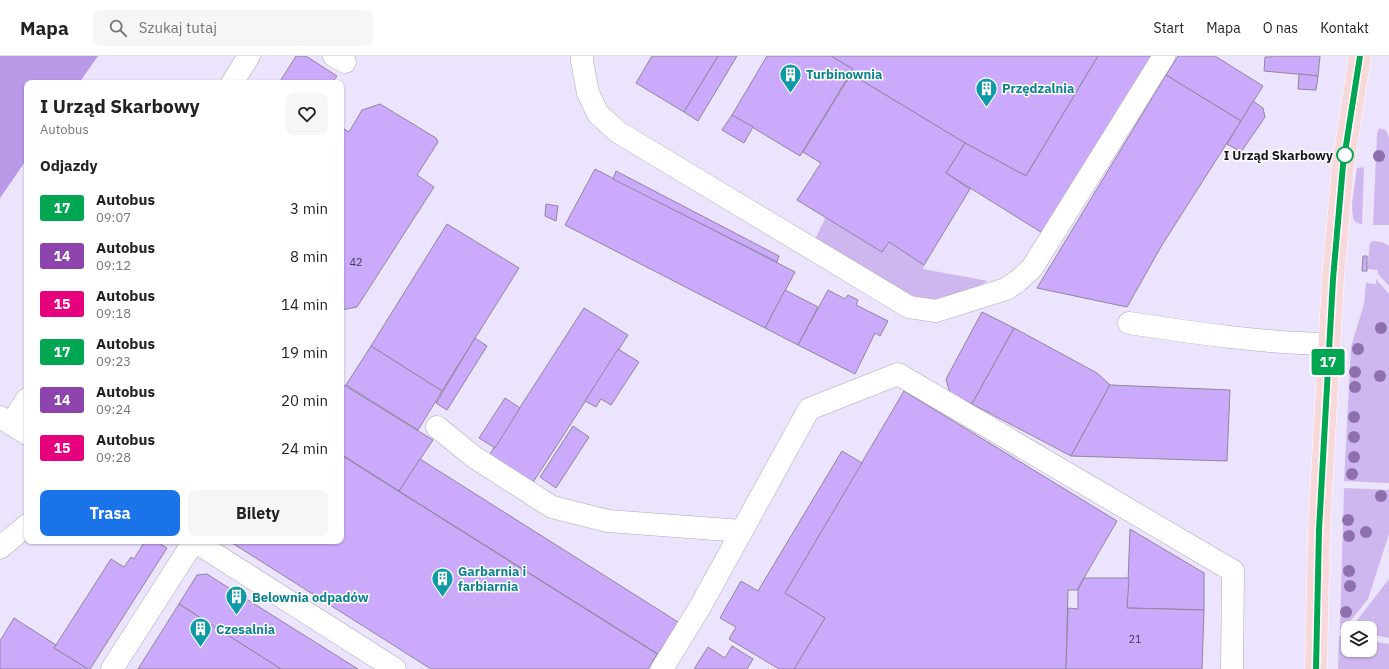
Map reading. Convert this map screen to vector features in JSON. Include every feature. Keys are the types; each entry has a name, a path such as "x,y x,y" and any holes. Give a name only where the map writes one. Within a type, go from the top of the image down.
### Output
{"main road":[{"path":"1316,669 1319,530 1333,279 1343,165 1360,56"}],"lane":[{"path":"234,80 249,56"},
{"path":"582,56 588,92 598,114 618,132 909,307 936,312 1006,289 1018,282 1032,268 1164,56"},
{"path":"1129,323 1209,335 1307,344 1329,344"},
{"path":"662,669 700,607 809,409 898,374 1233,572 1232,669"},
{"path":"13,425 24,405"},
{"path":"438,427 474,457 552,506 608,521 742,531"},
{"path":"0,548 24,528"},
{"path":"112,669 192,544"},
{"path":"199,544 381,665"}],"shaded area":[{"path":"0,56 98,56 81,80 24,80 24,163 0,198"},
{"path":"1379,128 1386,130 1389,138 1389,225 1373,225 1377,134"},
{"path":"1364,167 1362,224 1357,223 1353,219 1352,204 1357,168"},
{"path":"826,217 882,252 889,242 924,265 923,269 988,281 951,300 926,301 905,294 812,245"},
{"path":"1373,241 1382,242 1389,246 1389,286 1378,274 1378,270 1367,269 1370,243"},
{"path":"1376,279 1389,294 1389,483 1344,481 1351,347 1364,304 1366,283 1376,284"},
{"path":"1344,488 1389,490 1389,534 1368,599 1350,621 1341,621 1340,629"},
{"path":"1389,579 1389,638 1377,635 1377,621 1356,621"},
{"path":"1339,636 1341,636 1341,657 1377,657 1377,642 1389,644 1389,669 1338,669"}],"building":[{"path":"296,56 306,56 337,76 334,80 281,80"},
{"path":"652,56 718,56 684,112 636,83"},
{"path":"718,56 737,56 698,121 684,112"},
{"name":"Turbinownia","path":"767,56 831,56 853,69 800,156 732,115"},
{"name":"Przędzalnia","path":"831,56 1098,56 1026,176 965,143 851,74 853,69"},
{"path":"1098,56 1152,56 1044,234 946,173 965,143 1026,176"},
{"path":"1178,56 1215,56 1263,86 1241,121 1166,75"},
{"path":"1320,56 1318,76 1264,71 1265,57"},
{"path":"851,74 965,143 946,173 970,189 924,265 889,242 882,252 797,200 821,163 803,152"},
{"path":"1299,74 1318,76 1316,90 1298,89"},
{"path":"1166,75 1241,121 1162,245 1127,307 1037,288"},
{"path":"1253,101 1263,108 1265,117 1241,152 1227,144"},
{"path":"380,104 436,138 438,142 417,175 434,187 357,307 344,309 344,129 349,132 362,110"},
{"path":"732,115 753,127 744,143 722,130"},
{"path":"595,169 795,272 765,328 565,225"},
{"path":"616,171 779,256 777,262 613,179"},
{"path":"546,204 558,206 556,221 545,216"},
{"path":"447,224 519,268 442,391 371,346"},
{"path":"1363,256 1367,256 1367,271 1362,271"},
{"path":"785,290 818,307 798,345 765,328"},
{"path":"828,290 845,299 848,295 858,300 856,305 888,321 880,336 875,333 855,374 798,345"},
{"path":"584,308 628,335 532,484 488,457"},
{"path":"982,312 1014,328 972,404 950,393 946,379"},
{"path":"1014,328 1097,373 1110,385 1071,456 972,404"},
{"path":"475,338 487,346 447,410 436,403"},
{"path":"371,346 442,391 418,430 346,385"},
{"path":"618,349 639,362 611,405 601,399 596,407 585,401"},
{"path":"344,385 433,440 399,491 344,456"},
{"path":"1110,385 1230,390 1227,461 1071,456"},
{"path":"904,391 1117,521 1077,590 1068,590 1066,669 794,669 825,618 785,593"},
{"path":"505,398 520,408 495,448 479,438"},
{"path":"573,426 589,437 556,488 540,477"},
{"path":"842,451 862,463 785,593 825,618 794,669 779,669 729,639 736,627 720,618 741,581 758,591"},
{"name":"Garbarnia i farbiarnia","path":"344,457 657,654 648,669 431,669 234,544 344,544"},
{"path":"420,459 678,622 658,654 399,491"},
{"path":"1130,529 1204,573 1204,610 1127,608"},
{"path":"143,544 160,544 167,548 90,669 54,648 111,559 124,567 131,557 134,559"},
{"name":"Belownia odpadów","path":"207,574 358,669 281,669 179,604 197,575"},
{"path":"1084,578 1129,578 1127,608 1204,610 1202,669 1066,669 1068,608 1078,609 1078,590"},
{"name":"Czesalnia","path":"179,604 218,629 281,669 138,669"},
{"path":"14,618 56,645 54,648 88,669 0,669 0,641"},
{"path":"732,646 753,659 747,669 694,669 708,647 725,658"}],"bus line":[{"name":"17","path":"1316,669 1319,530 1333,279 1343,165 1360,56"}],"place":[{"name":"Turbinownia","path":"791,94"},
{"name":"Przędzalnia","path":"987,108"},
{"name":"I Urząd Skarbowy","path":"1345,155"},
{"name":"Garbarnia i farbiarnia","path":"443,598"},
{"name":"Belownia odpadów","path":"237,616"},
{"name":"Czesalnia","path":"200,648"}]}
